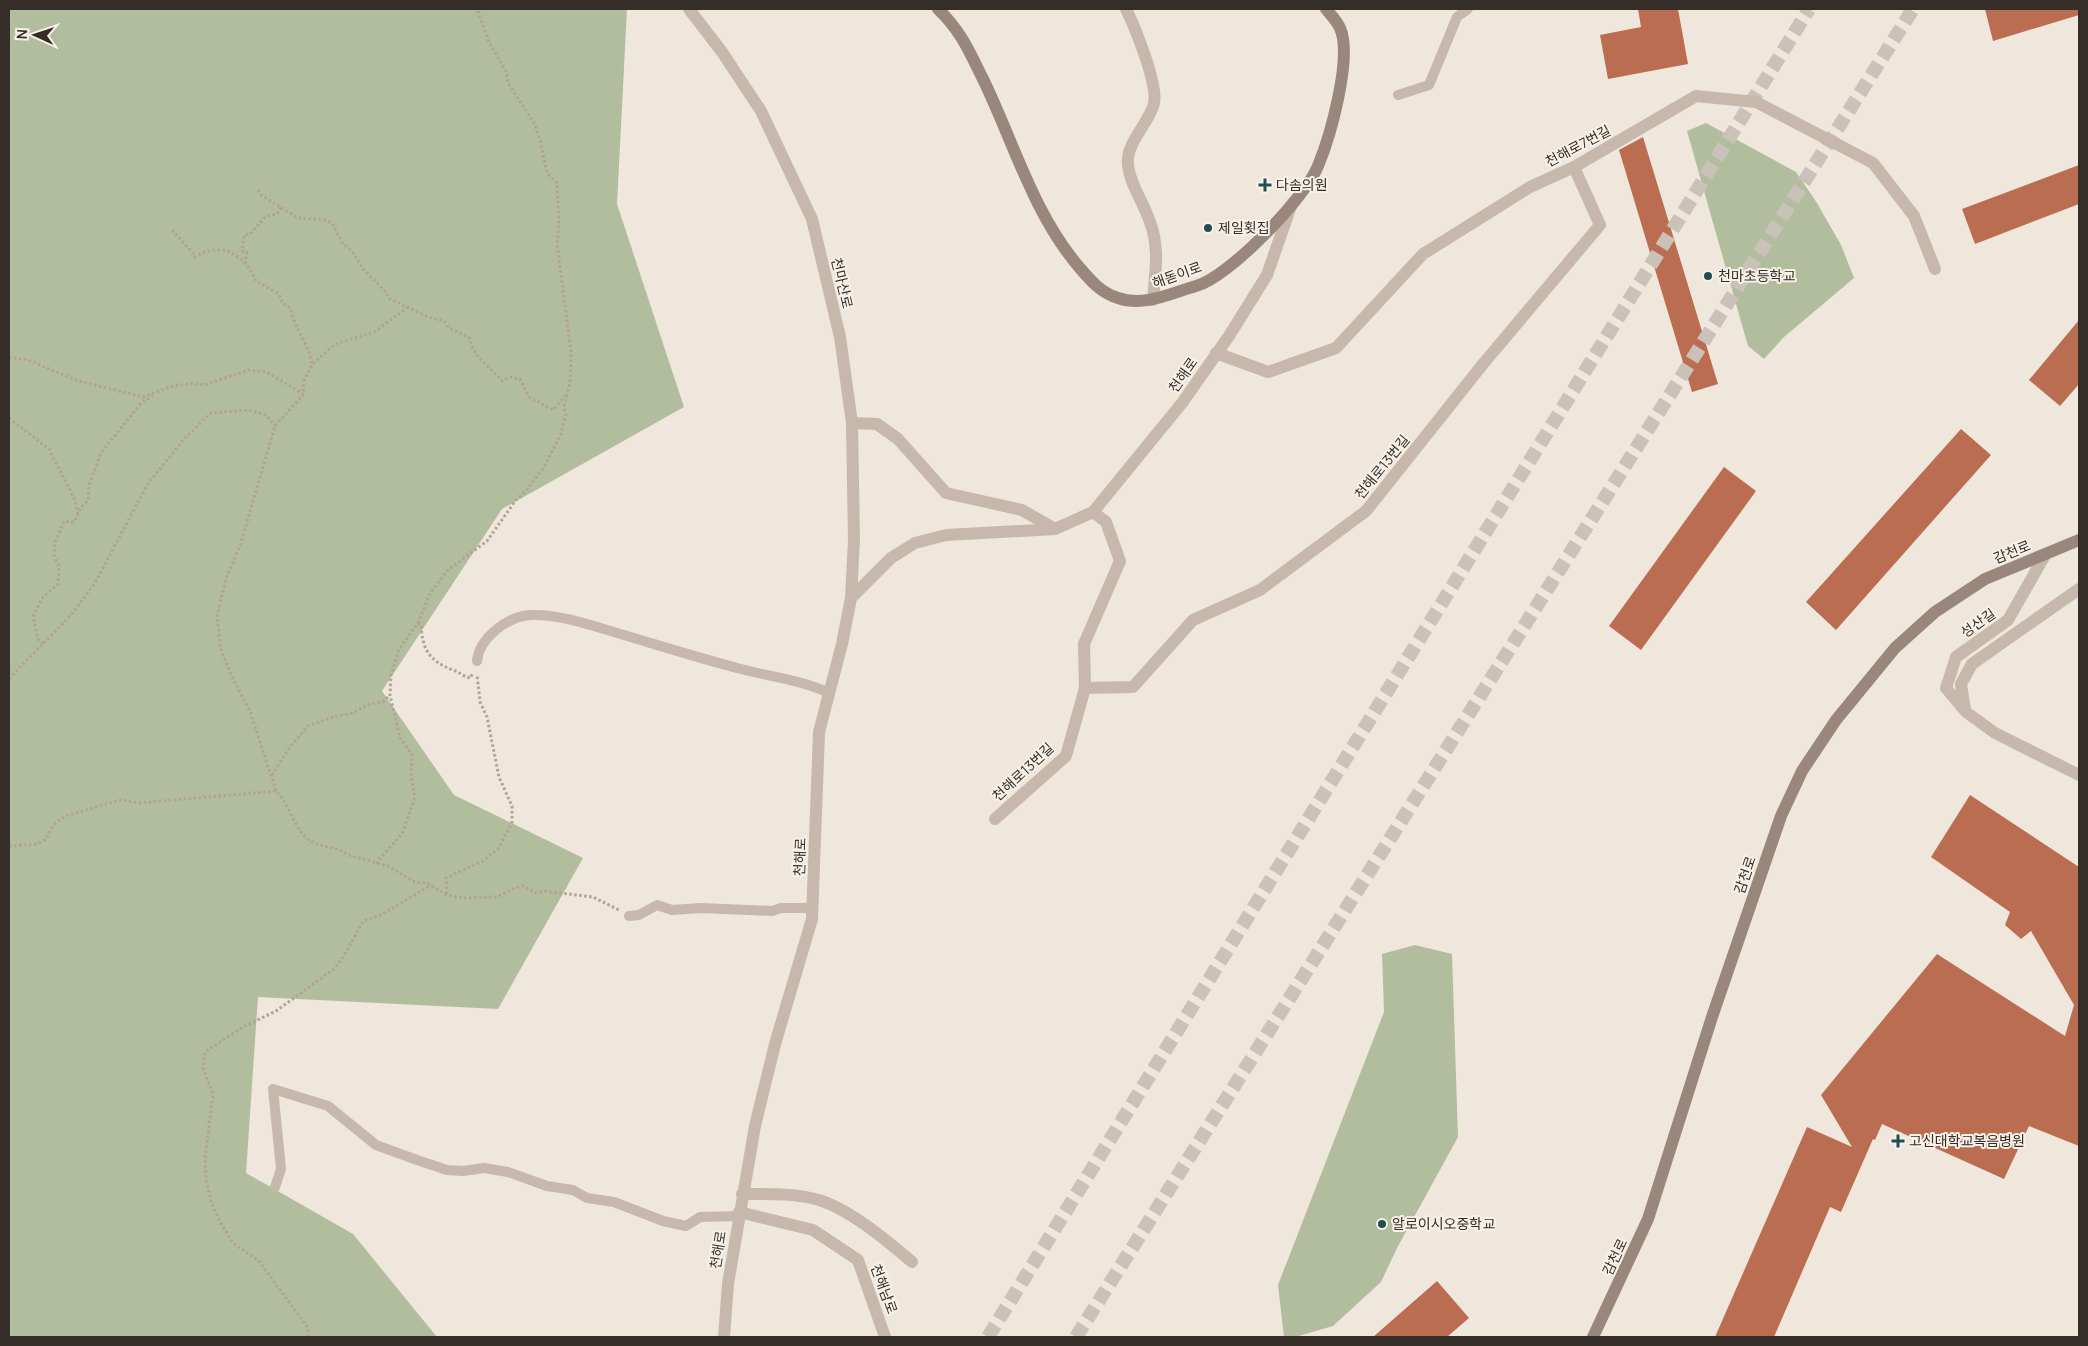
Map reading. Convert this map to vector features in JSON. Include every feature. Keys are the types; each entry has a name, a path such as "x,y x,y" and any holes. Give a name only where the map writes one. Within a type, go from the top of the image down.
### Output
{"main road":[{"name":"해돋이로","path":"938,9 956,26 1002,116 1041,212 1064,249 1094,284 1118,299 1152,300 1207,283 1253,246 1313,177 1328,141 1345,57 1340,28 1326,9"},
{"name":"감천로","path":"1593,1337 1648,1220 1712,1017 1780,816 1802,771 1836,720 1895,648 1928,618 1986,579 2079,540"}],"street":[{"name":"천마산로","path":"689,9 722,52 761,111 812,219 840,337 852,422 854,539 851,598"},
{"path":"1126,9 1137,32 1151,75 1154,103 1130,149 1128,164 1132,180 1151,223 1155,240 1157,252 1152,300"},
{"name":"천해로7번길","path":"1216,353 1268,372 1336,348 1423,254 1530,187 1574,167 1696,96 1756,102 1873,163 1914,216 1935,270"},
{"name":"천해로13번길","path":"1085,688 1133,687 1193,620 1260,590 1366,511 1483,364 1600,225 1574,167"},
{"name":"천해로","path":"724,1337 728,1284 742,1194 759,1108 775,1044 810,929 813,908 819,732 851,598 891,558 915,543 946,535 1056,528 1093,512 1182,403 1230,336 1267,275 1292,203"},
{"path":"852,422 877,424 884,429 898,440 946,493 1022,510 1056,528"},
{"name":"천해로13번길","path":"995,819 1066,756 1085,688 1084,644 1120,561 1106,522 1093,512"},
{"name":"성산길","path":"2045,555 2008,620 1956,656 1946,688 1966,712 1995,733 2079,775"},
{"path":"1966,712 1961,684 1972,664 2079,589"},
{"path":"742,1194 807,1197 830,1204 870,1230 912,1262"},
{"name":"천해남로","path":"739,1214 813,1230 858,1260 885,1337"}],"lane":[{"path":"1398,94 1429,85 1457,17 1468,9"},
{"path":"477,661 478,653 490,636 515,618 532,615 587,625 743,669 801,682 829,693"},
{"path":"629,916 638,915 657,905 672,910 701,908 772,911 781,908 813,908"},
{"path":"275,1187 281,1169 273,1089 328,1106 376,1145 446,1170 463,1171 484,1168 508,1172 547,1186 573,1190 587,1198 614,1202 662,1221 686,1226 700,1217 739,1214"}],"path":[{"path":"378,864 380,858 402,834 415,797 411,777 412,754 400,738 390,695 391,676 398,649 418,623 430,593 448,570 487,541 516,500 526,491 544,467 561,434 566,414 564,407 571,352 557,243 559,226 557,183 547,173 540,139 534,122 508,83 506,71 489,42 476,9"},
{"path":"258,190 261,195 298,218 327,220 333,225 344,244 352,250 363,269 381,287 388,298 428,317 444,321 449,328 469,337 472,349 480,360 502,381 510,377 520,379 529,397 548,409 553,410 567,393"},
{"path":"245,264 247,252 242,251 244,235 250,234 266,216 277,214 281,208"},
{"path":"172,230 193,252 194,257 204,252 224,250 234,253 251,270 256,282 278,294 282,302 291,309 292,317 299,327 311,357 312,365"},
{"path":"408,306 374,332 335,344 312,365 304,380 303,394 275,426 240,546 227,576 217,616 221,650 233,679 250,711 276,792 282,797 286,809 308,839 322,846 344,851 348,855 388,866 408,878 431,885 447,895 464,898 497,896 523,886 535,893 544,891 593,897 629,916"},
{"path":"9,357 28,360 78,381 143,397 160,392"},
{"path":"43,644 38,639 32,616 43,597 58,584 59,567 54,555 58,532 64,521 74,522 81,507 88,501 89,485 101,453 141,403 169,387 192,383 204,385 249,370 267,372 303,394"},
{"path":"9,679 71,616 96,583 147,485 184,439 211,413 250,410 266,415 275,426"},
{"path":"9,418 49,449 75,500 78,515"},
{"path":"418,623 421,624 423,643 437,664 454,670 462,676 471,678 477,661"},
{"path":"447,895 446,878 483,861 499,848 512,822 512,806 499,777 487,717 480,702 476,681 477,661"},
{"path":"272,776 289,748 308,726 333,717 353,713 369,704 382,702 390,695"},
{"path":"9,846 37,844 46,839 53,826 65,816 121,800 139,803 276,792"}],"green space":[{"path":"9,9 627,9 617,204 684,407 502,509 382,691 454,795 583,858 498,1009 258,997 246,1173 353,1234 437,1337 9,1337"},
{"path":"1706,123 1796,172 1817,203 1841,245 1854,278 1784,337 1764,359 1748,346 1687,131"},
{"path":"1415,945 1452,954 1458,1137 1397,1248 1381,1282 1333,1326 1295,1337 1284,1337 1278,1285 1384,1012 1382,954"}],"building":[{"path":"1638,9 1678,9 1688,64 1608,79 1600,35 1641,27"},
{"path":"1985,9 2079,9 2079,15 1993,41"},
{"path":"1643,137 1718,384 1692,392 1619,150"},
{"path":"2079,165 2079,204 1975,244 1962,209"},
{"path":"2079,320 2079,384 2060,406 2029,380"},
{"path":"1961,429 1991,455 1836,630 1806,602"},
{"path":"1724,467 1756,491 1641,650 1609,626"},
{"path":"1970,795 2079,867 2079,1146 2029,1126 2004,1179 1882,1124 1875,1140 1873,1139 1841,1212 1830,1207 1774,1337 1715,1337 1807,1127 1852,1147 1821,1095 1937,954 2065,1036 2074,1005 2031,931 2021,939 2005,925 2010,912 1931,857"},
{"path":"1437,1281 1469,1318 1447,1337 1373,1337"}],"tunnel":[{"path":"988,1337 1809,9"},
{"path":"1076,1337 1913,9"}],"place":[{"name":"다솜의원","path":"1265,185"},
{"name":"제일횟집","path":"1208,228"},
{"name":"천마초등학교","path":"1708,276"},
{"name":"고신대학교복음병원","path":"1898,1141"},
{"name":"알로이시오중학교","path":"1382,1224"}]}
